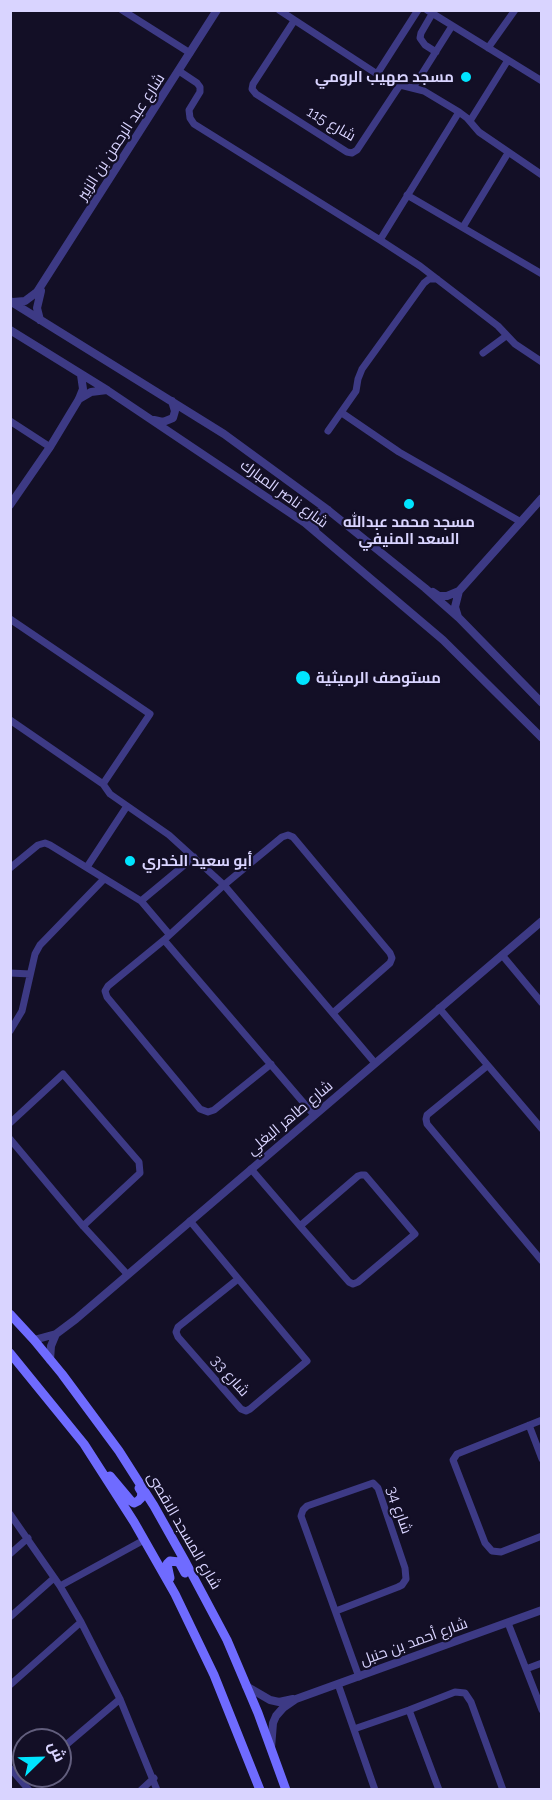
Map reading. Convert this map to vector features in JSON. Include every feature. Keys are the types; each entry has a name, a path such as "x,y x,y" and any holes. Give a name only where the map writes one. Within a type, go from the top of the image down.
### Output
{"main road":[{"name":"شارع المسجد الاقصى","path":"10,1314 50,1360 131,1469 186,1563 218,1622 246,1686 286,1790"},
{"path":"10,1353 134,1503 138,1502 142,1493 131,1469"},
{"path":"84,1444 134,1522 175,1594 214,1675 260,1790"},
{"path":"175,1594 167,1570 167,1564 170,1561 179,1562 202,1601 218,1622"}],"street":[{"path":"122,10 134,13 190,53"},
{"name":"شارع عبد الرحمن بن الزبير","path":"11,302 25,301 37,292 217,10"},
{"path":"279,10 377,74 400,86 430,94 459,112 479,132 542,175"},
{"path":"377,74 418,10"},
{"path":"488,48 515,10"},
{"path":"436,52 425,45 420,38 430,12 542,81"},
{"name":"شارع 115","path":"294,21 252,89 256,94 347,152 352,153 357,150 400,86"},
{"path":"412,88 452,26"},
{"path":"470,122 508,60"},
{"path":"178,71 200,87 200,92 189,110 194,124 380,240 437,279 498,326 515,344 542,362"},
{"path":"380,240 459,112"},
{"path":"463,227 508,153"},
{"path":"407,195 542,274"},
{"name":"شارع عبد الرحمن بن الزبير","path":"40,320 37,308 38,296 47,277"},
{"path":"328,431 357,389 362,369 426,282 437,279"},
{"name":"شارع ناصر المبارك","path":"11,302 224,434 328,510 459,618 542,703"},
{"name":"شارع ناصر المبارك","path":"10,330 151,418 305,523 443,640 542,738"},
{"path":"483,353 506,336"},
{"path":"10,505 50,447 79,399 83,389 81,375"},
{"path":"79,399 91,392 107,390"},
{"path":"151,418 163,422 172,418 176,411 170,399"},
{"path":"342,412 392,447 521,522"},
{"path":"10,421 50,447"},
{"path":"425,588 439,596 447,596 459,591 542,498"},
{"path":"317,534 312,521 313,516 328,510"},
{"path":"459,591 455,607 459,618"},
{"path":"10,631 13,621 150,714 103,784"},
{"path":"10,720 103,784 110,794 169,835 224,885 375,1063"},
{"path":"87,867 127,806"},
{"path":"271,1064 214,1110 208,1112 200,1109 107,997 105,991 224,885 282,837 288,835 293,837 390,952 392,958 390,963 333,1013"},
{"path":"10,868 32,848 45,843 141,901 167,937 314,1115"},
{"path":"141,901 194,857"},
{"path":"10,1031 22,1011 35,954 40,945 104,879"},
{"name":"شارع طاهر البغلي","path":"34,1340 56,1334 542,921"},
{"path":"502,955 542,1003"},
{"path":"10,973 30,974"},
{"path":"439,1008 542,1129"},
{"path":"487,1066 427,1115 426,1119 434,1132 542,1261"},
{"path":"10,1123 63,1074 139,1162 140,1173 83,1226"},
{"path":"10,1139 83,1226 127,1274"},
{"path":"251,1169 300,1226 349,1282 353,1284 415,1234 365,1175 358,1176 300,1226"},
{"name":"شارع 33","path":"190,1221 308,1360 246,1411 241,1409 176,1332 178,1327 238,1279"},
{"path":"50,1360 51,1346 56,1334"},
{"path":"542,1420 457,1454 453,1460 485,1543 492,1551 501,1552 542,1536"},
{"path":"529,1425 542,1459"},
{"name":"شارع 34","path":"336,1611 398,1587 406,1579 405,1568 378,1488 374,1483 307,1506 301,1514 336,1611 360,1677"},
{"path":"10,1514 60,1586 81,1622 120,1699 157,1790"},
{"path":"10,1554 28,1538"},
{"path":"60,1586 144,1540"},
{"path":"10,1617 54,1578"},
{"name":"شارع أحمد بن حنبل","path":"271,1748 273,1723 276,1716 283,1708 296,1700 542,1610"},
{"path":"10,1685 81,1622"},
{"path":"508,1623 542,1710"},
{"path":"526,1669 542,1663"},
{"path":"338,1684 375,1790"},
{"name":"شارع أحمد بن حنبل","path":"246,1686 270,1701 296,1700"},
{"path":"354,1729 455,1692 465,1693 471,1702 503,1790"},
{"path":"72,1740 120,1699"},
{"path":"409,1710 439,1790"},
{"path":"141,1790 154,1778"}],"place":[{"name":"مسجد صهيب الرومي","path":"466,77"},
{"name":"مسجد محمد عبدالله السعد المنيفي","path":"409,504"},
{"name":"مستوصف الرميثية","path":"303,678"},
{"name":"أبو سعيد الخدري","path":"130,861"}]}
